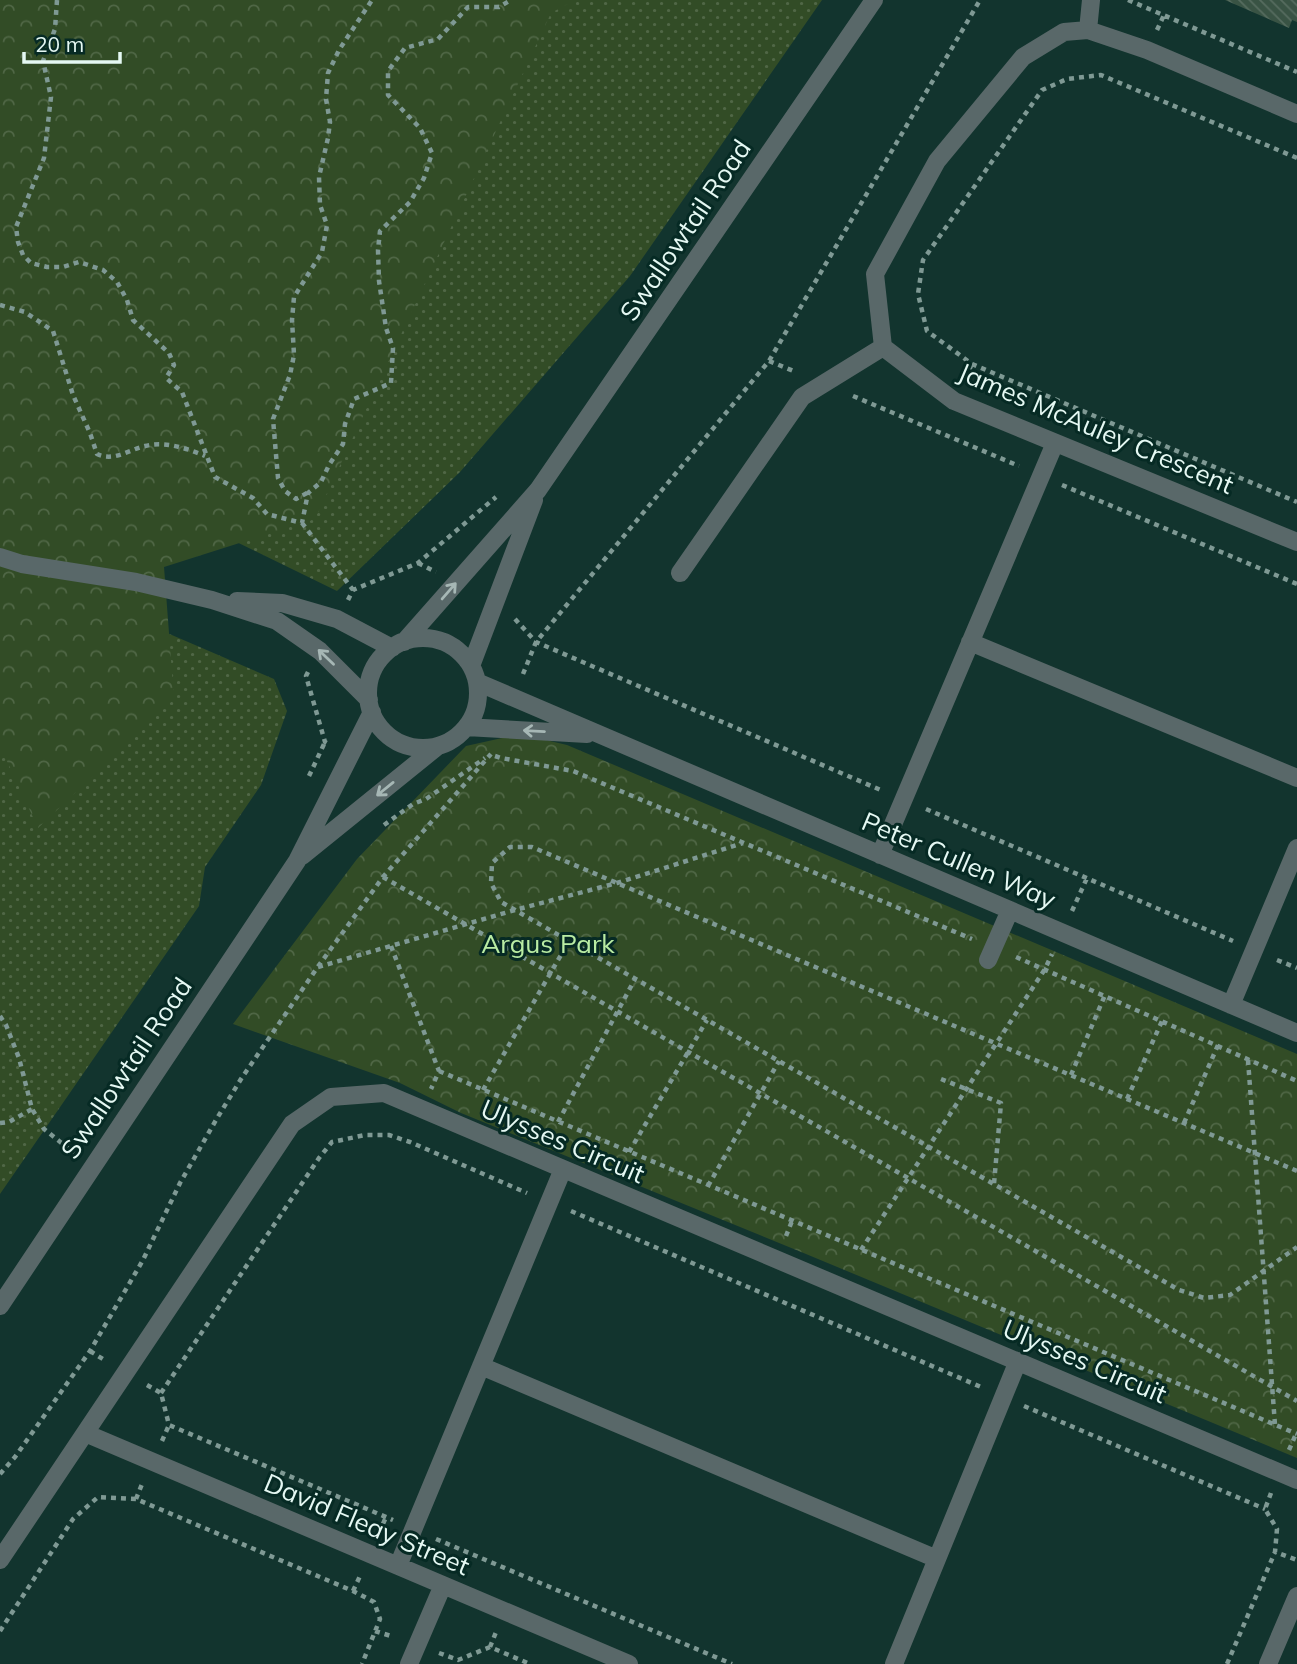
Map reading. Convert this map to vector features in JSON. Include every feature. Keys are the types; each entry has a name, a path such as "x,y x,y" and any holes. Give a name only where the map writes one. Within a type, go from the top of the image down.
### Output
{"street":[{"name":"Swallowtail Road","path":"0,1306 297,861 370,706 369,686 373,671 381,659 398,645 538,490 874,0"},
{"path":"1088,30 1091,0"},
{"path":"680,573 802,397 883,347 875,274 937,161 1023,57 1064,32 1088,30 1147,50 1297,114"},
{"name":"James McAuley Crescent","path":"883,347 954,401 1297,542"},
{"path":"880,855 1055,443"},
{"name":"Swallowtail Road","path":"297,861 438,746 454,739 473,717 478,694 474,674 538,490"},
{"path":"0,557 22,564 136,582 212,600 277,621 320,651 370,706 378,724 387,734 411,746 438,746"},
{"path":"212,600 282,603 337,619 398,645 419,638 434,640 449,645 461,654 474,674"},
{"path":"970,642 1297,778"},
{"name":"Peter Cullen Way","path":"474,674 601,735 1297,1033"},
{"name":"Peter Cullen Way","path":"466,727 601,735"},
{"path":"1231,1005 1297,848"},
{"path":"991,954 1010,910"},
{"name":"Ulysses Circuit","path":"0,1560 292,1124 331,1097 384,1093 1297,1480"},
{"path":"398,1566 564,1169"},
{"path":"894,1664 1018,1362"},
{"path":"481,1366 937,1559"},
{"name":"David Fleay Street","path":"85,1433 629,1664"},
{"path":"409,1664 443,1585"},
{"path":"1268,1664 1297,1596"}],"path":[{"path":"57,0 55,29 43,61 51,97 44,158 16,227 23,255 31,263 47,267 64,267 79,262 103,270 117,282 127,300 133,320 169,353 174,365 166,378 182,392 215,477 253,498 267,514 302,523 353,590"},
{"path":"372,0 339,50 328,73 326,99 330,122 319,177 320,205 327,225 322,252 294,298 294,355 290,375 273,419 278,478 285,491 296,499 321,482 343,444 345,424 354,399 391,383 393,348 386,328 379,281 380,230 410,202 424,178 432,153 420,128 388,95 388,71 405,48 438,39 468,7 499,7 511,0"},
{"path":"514,618 536,642 769,361 980,0"},
{"path":"1128,0 1297,72"},
{"path":"1297,158 1101,75 1068,79 1042,90 923,260 918,294 927,331 972,364 1297,502"},
{"path":"0,305 26,312 53,331 73,395 97,454 110,458 147,445 179,446 206,456"},
{"path":"302,523 308,493"},
{"path":"413,804 426,799 491,754"},
{"path":"491,754 573,771 743,843 991,954 1045,969 1297,1081"},
{"path":"0,1475 16,1457 90,1351 144,1260 180,1183 241,1079 383,877 491,754"},
{"path":"317,968 514,910 617,883 743,843"},
{"path":"1297,1171 532,847 510,847 492,863 491,883 501,902 1179,1290 1203,1298 1230,1295 1297,1247"},
{"path":"383,877 1297,1401"},
{"path":"483,1090 569,942"},
{"path":"391,946 439,1071 1297,1434"},
{"path":"861,1250 1045,969"},
{"path":"558,1122 635,979"},
{"path":"1071,1075 1105,995"},
{"path":"0,1016 19,1058 32,1109 44,1129 91,1167"},
{"path":"629,1152 707,1020"},
{"path":"1127,1099 1162,1021"},
{"path":"1184,1124 1218,1045"},
{"path":"1248,1059 1275,1425"},
{"path":"708,1186 779,1061"},
{"path":"941,1079 1001,1102 993,1184"},
{"path":"0,1124 32,1109"},
{"path":"161,1393 332,1142 365,1135 389,1135 1265,1509"},
{"path":"0,1631 74,1519 98,1497 136,1499 374,1602 380,1619 362,1664"},
{"path":"1227,1664 1275,1552"},
{"path":"375,1631 457,1662 490,1647 530,1664"}],"green space":[{"path":"0,0 822,0 630,276 460,472 337,591 175,512 137,620 274,679 287,711 261,785 205,867 199,906 0,1194"},
{"path":"0,0 575,0 551,13 315,519 164,567 174,699 38,828 0,746"},
{"name":"Argus Park","path":"520,734 567,745 1297,1054 1297,1458 461,1113 400,1083 233,1024 357,859 466,746"}],"building":[{"path":"1225,0 1297,0 1297,22 1292,20 1289,28"}]}
